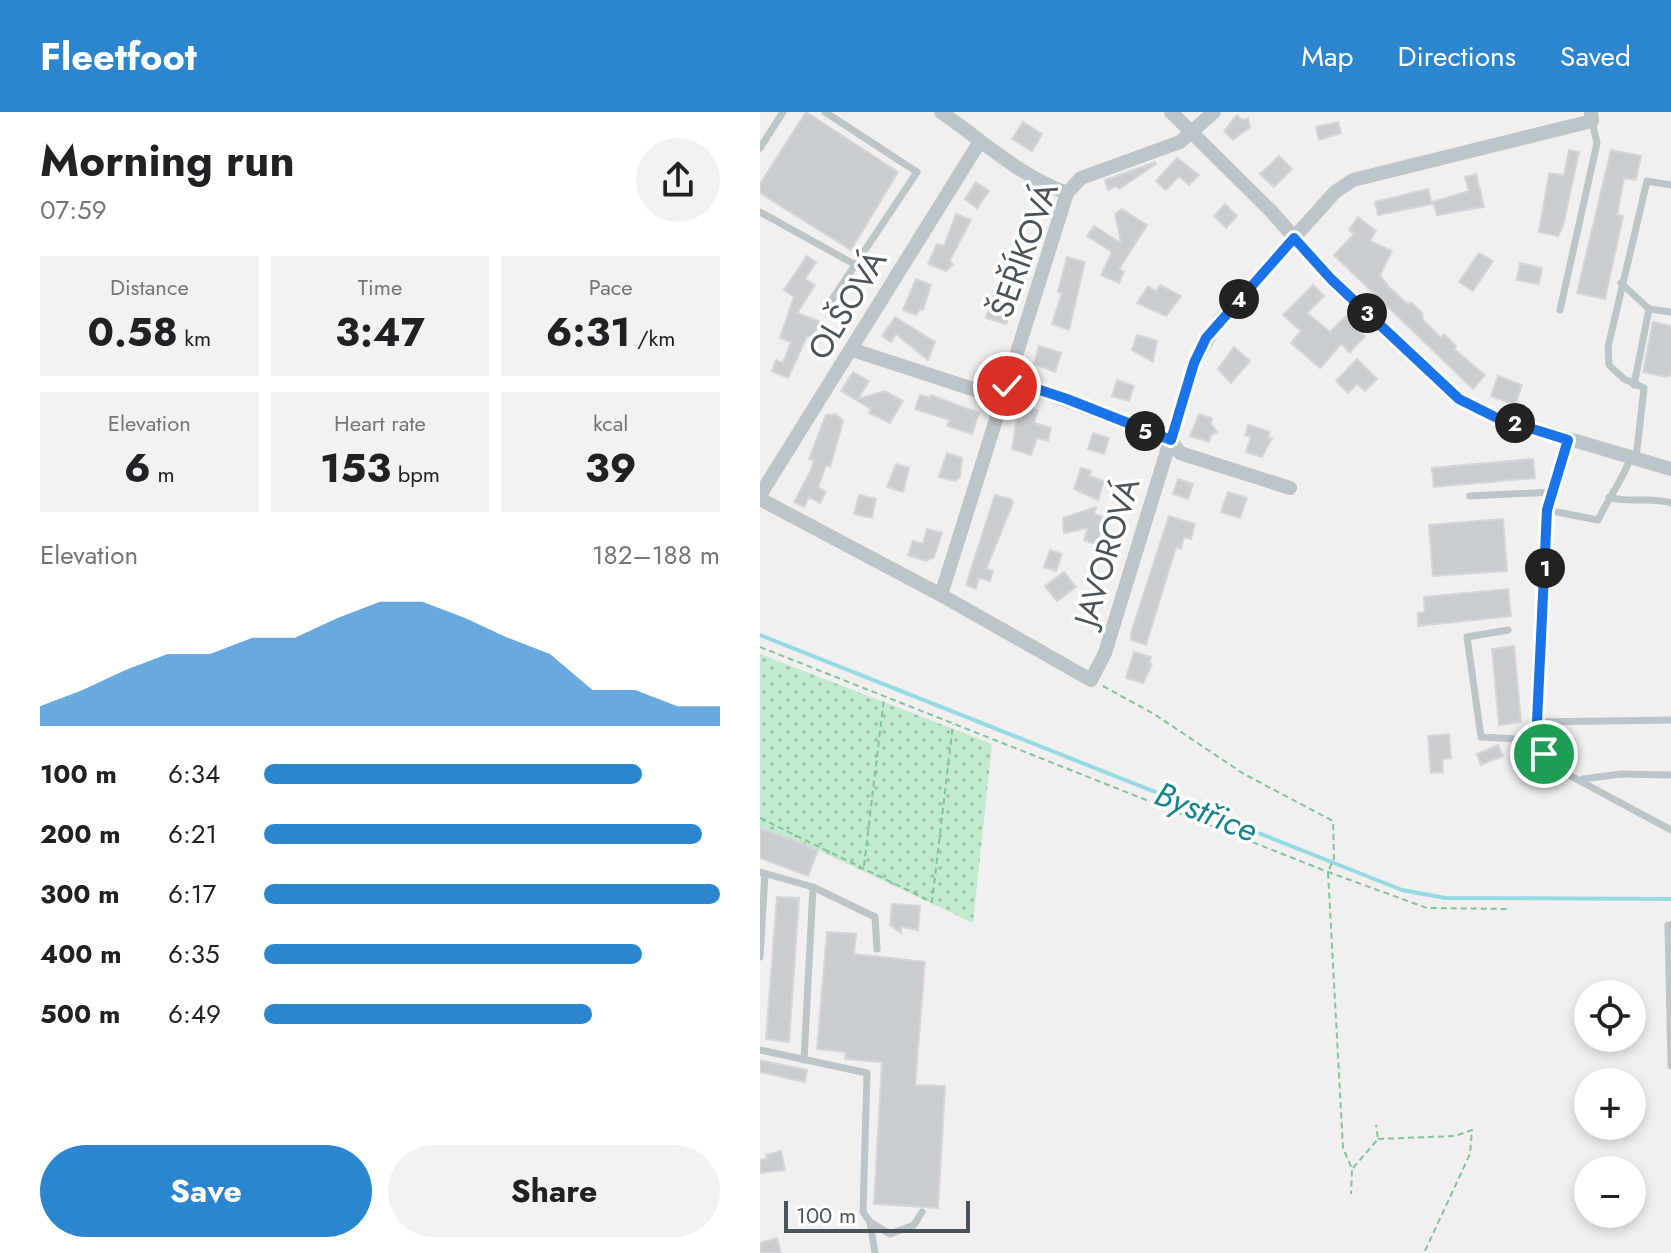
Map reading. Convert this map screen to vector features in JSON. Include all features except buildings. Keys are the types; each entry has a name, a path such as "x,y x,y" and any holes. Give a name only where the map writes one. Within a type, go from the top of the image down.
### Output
{"street":[{"path":"941,112 979,143 1045,185 1067,193"},
{"path":"1171,112 1331,279 1459,399 1495,417 1671,469"},
{"name":"ŠEŘÍKOVÁ","path":"941,595 1067,193 1081,178 1180,142 1214,112"},
{"name":"JAVOROVÁ","path":"1091,680 1105,653 1194,363 1206,338 1294,238 1335,192 1353,180 1592,116"},
{"name":"OLŠOVÁ","path":"760,497 979,143"},
{"path":"853,350 982,392 1025,385 1171,440 1180,453 1290,488"},
{"path":"760,497 1091,680"}],"lane":[{"path":"760,148 783,112"},
{"path":"825,112 917,172 829,304"},
{"path":"1560,310 1597,143 1592,116"},
{"path":"1547,510 1598,520 1609,497 1619,488 1633,458 1644,388 1634,385 1609,365 1608,347 1647,181 1671,185"},
{"path":"760,212 854,264"},
{"path":"1621,283 1649,309 1671,312"},
{"path":"1634,385 1649,309"},
{"path":"1568,440 1547,510 1537,722 1544,754 1552,766 1671,830"},
{"path":"1470,496 1553,492"},
{"path":"1609,497 1621,501 1656,498 1671,503"},
{"path":"1508,630 1467,637 1481,737 1519,739 1537,722 1671,720"},
{"path":"1581,780 1621,774 1671,775"},
{"path":"760,957 763,873 813,887 875,917 877,949"},
{"path":"804,1060 813,887"},
{"path":"1671,925 1668,925 1671,1066"},
{"path":"760,1050 867,1073 863,1212 870,1222 890,1234 903,1232 914,1225 922,1212"},
{"path":"870,1222 875,1253"}],"path":[{"path":"760,647 1328,872 1427,908 1510,909"},
{"path":"1091,680 1154,714 1244,774 1333,821 1334,858 1328,872 1343,1148 1352,1169 1351,1194"},
{"path":"864,868 884,697"},
{"path":"760,818 932,902 953,724"},
{"path":"1376,1125 1378,1139"},
{"path":"1352,1169 1378,1139 1455,1136 1472,1130 1470,1154 1424,1253"}],"green space":[{"path":"760,654 992,744 973,923 818,850 760,828"}],"waterway":[{"name":"Bystřice","path":"760,635 1402,890 1445,898 1671,899"}],"route":[{"path":"1007,386 1025,385 1171,440 1194,363 1206,338 1294,238 1331,279 1459,399 1495,417 1568,440 1547,510 1537,722 1544,754"}]}
